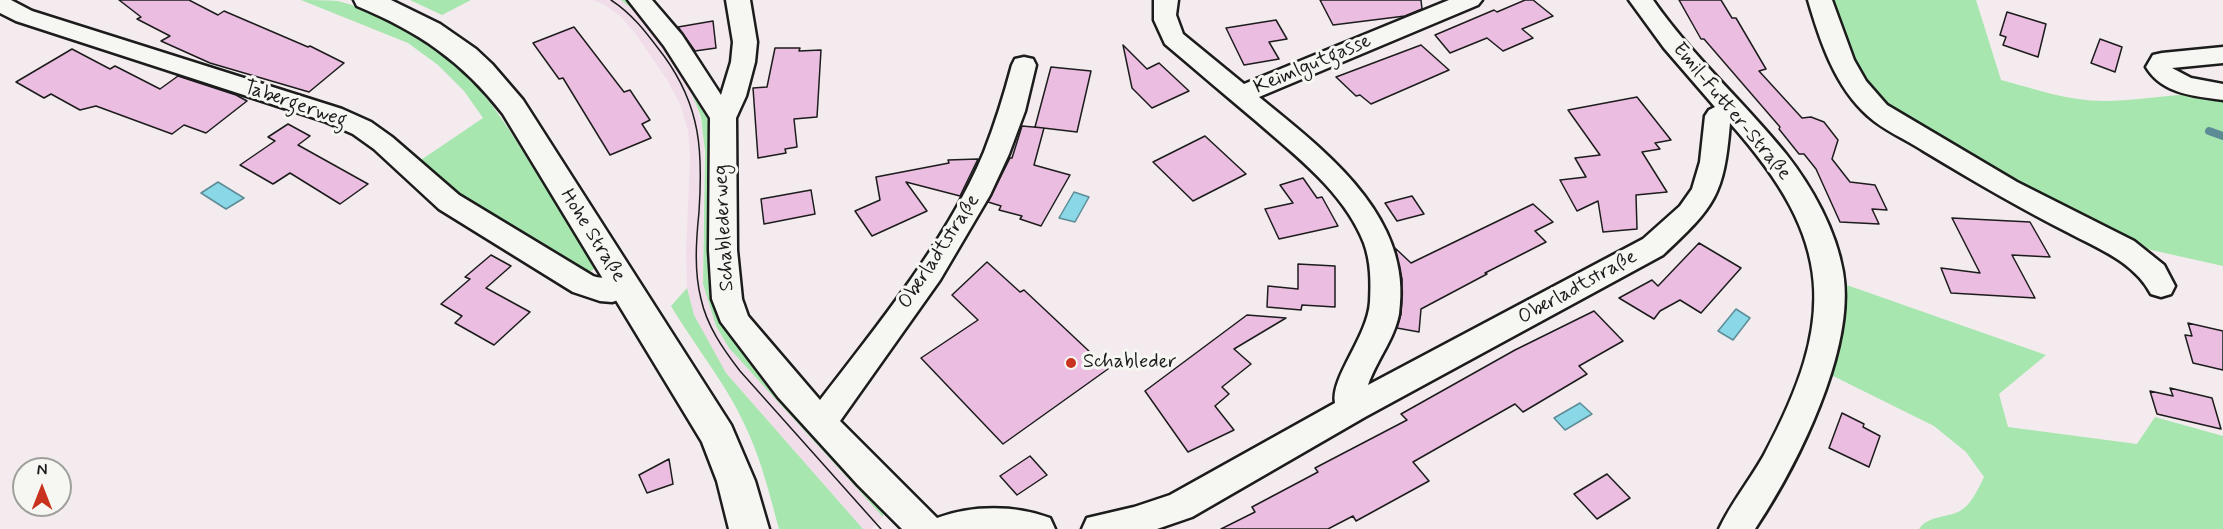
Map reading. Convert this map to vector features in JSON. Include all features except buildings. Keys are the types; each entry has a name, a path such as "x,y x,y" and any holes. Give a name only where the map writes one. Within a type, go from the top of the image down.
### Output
{"main road":[{"name":"Hohe Straße","path":"368,0 438,33 470,57 491,78 513,107 718,436 736,481 749,529"}],"street":[{"path":"640,0 680,50 723,118"},
{"name":"Schablederweg","path":"738,0 745,42 733,96 723,118 723,250 727,299 736,322 752,344 908,521"},
{"name":"Keimlgutgasse","path":"1166,0 1165,18 1168,30 1174,39 1241,95 1470,0"},
{"name":"Emil-Futter-Straße","path":"1641,0 1676,47 1779,164 1808,213 1820,241 1829,273 1828,320 1798,421 1771,473 1736,529"},
{"path":"1820,0 1848,76 1878,111 2007,189 2124,249 2144,262 2154,273 2161,286"},
{"name":"Tabergerweg","path":"0,4 24,16 342,118 362,128 383,143 449,202 550,265 600,290 612,291 624,287"},
{"path":"2223,55 2175,58 2162,61 2158,67 2172,80 2223,92"},
{"name":"Oberladtstraße","path":"819,420 849,386 961,226 988,175 1007,127 1024,65"},
{"path":"1241,95 1343,185 1361,209 1374,235 1382,258 1385,285 1384,312 1376,339 1350,389 1349,401 1354,408"},
{"name":"Oberladtstraße","path":"1099,529 1134,522 1180,506 1354,408 1653,247 1686,216 1706,189 1713,161 1718,116 1731,109"},
{"path":"948,529 969,525 1004,525 1038,529"}],"shaded area":[{"path":"592,0 621,0 627,3 642,17 685,76 694,95 704,134 703,284 716,326 729,348 883,517 871,529 863,529 726,373 709,346 694,315 687,288 686,253 690,158 688,131 680,104 667,80 635,33 619,15 603,4"}],"green space":[{"path":"301,0 338,1 357,7 418,35 443,53 464,73 501,117 581,244 594,269 587,274 454,198 415,164 483,118 464,91 438,65 408,43"},
{"path":"410,0 471,0 442,15"},
{"path":"621,0 632,0 694,83 707,117 711,141 713,284 884,505 883,517 729,348 716,326 703,284 705,152 701,117 685,76 642,17"},
{"path":"1826,0 1976,0 2001,80 2052,94 2104,101 2195,94 2223,96 2223,266 2129,245 2096,230 1867,97"},
{"path":"1841,283 2046,355 1999,394 2008,427 2137,444 2155,417 2223,436 2223,529 1919,529 1932,519 1953,514 1967,506 1984,477 1966,452 1934,426 1827,373"},
{"path":"687,288 694,315 726,373 863,529 779,529 762,468 740,415 722,383 671,306"}],"water":[{"path":"218,182 244,198 226,209 201,193"},
{"path":"1074,192 1089,197 1075,222 1059,218"},
{"path":"1736,309 1750,318 1733,340 1718,331"},
{"path":"1580,403 1592,414 1565,430 1554,418"}],"waterway":[{"path":"2209,131 2223,136"}],"tram line":[{"path":"611,0 634,19 664,56 686,93 692,112 697,131 700,169 696,267 704,309 711,328 740,371 881,529"}],"place":[{"name":"Schableder","path":"1071,363"}]}
